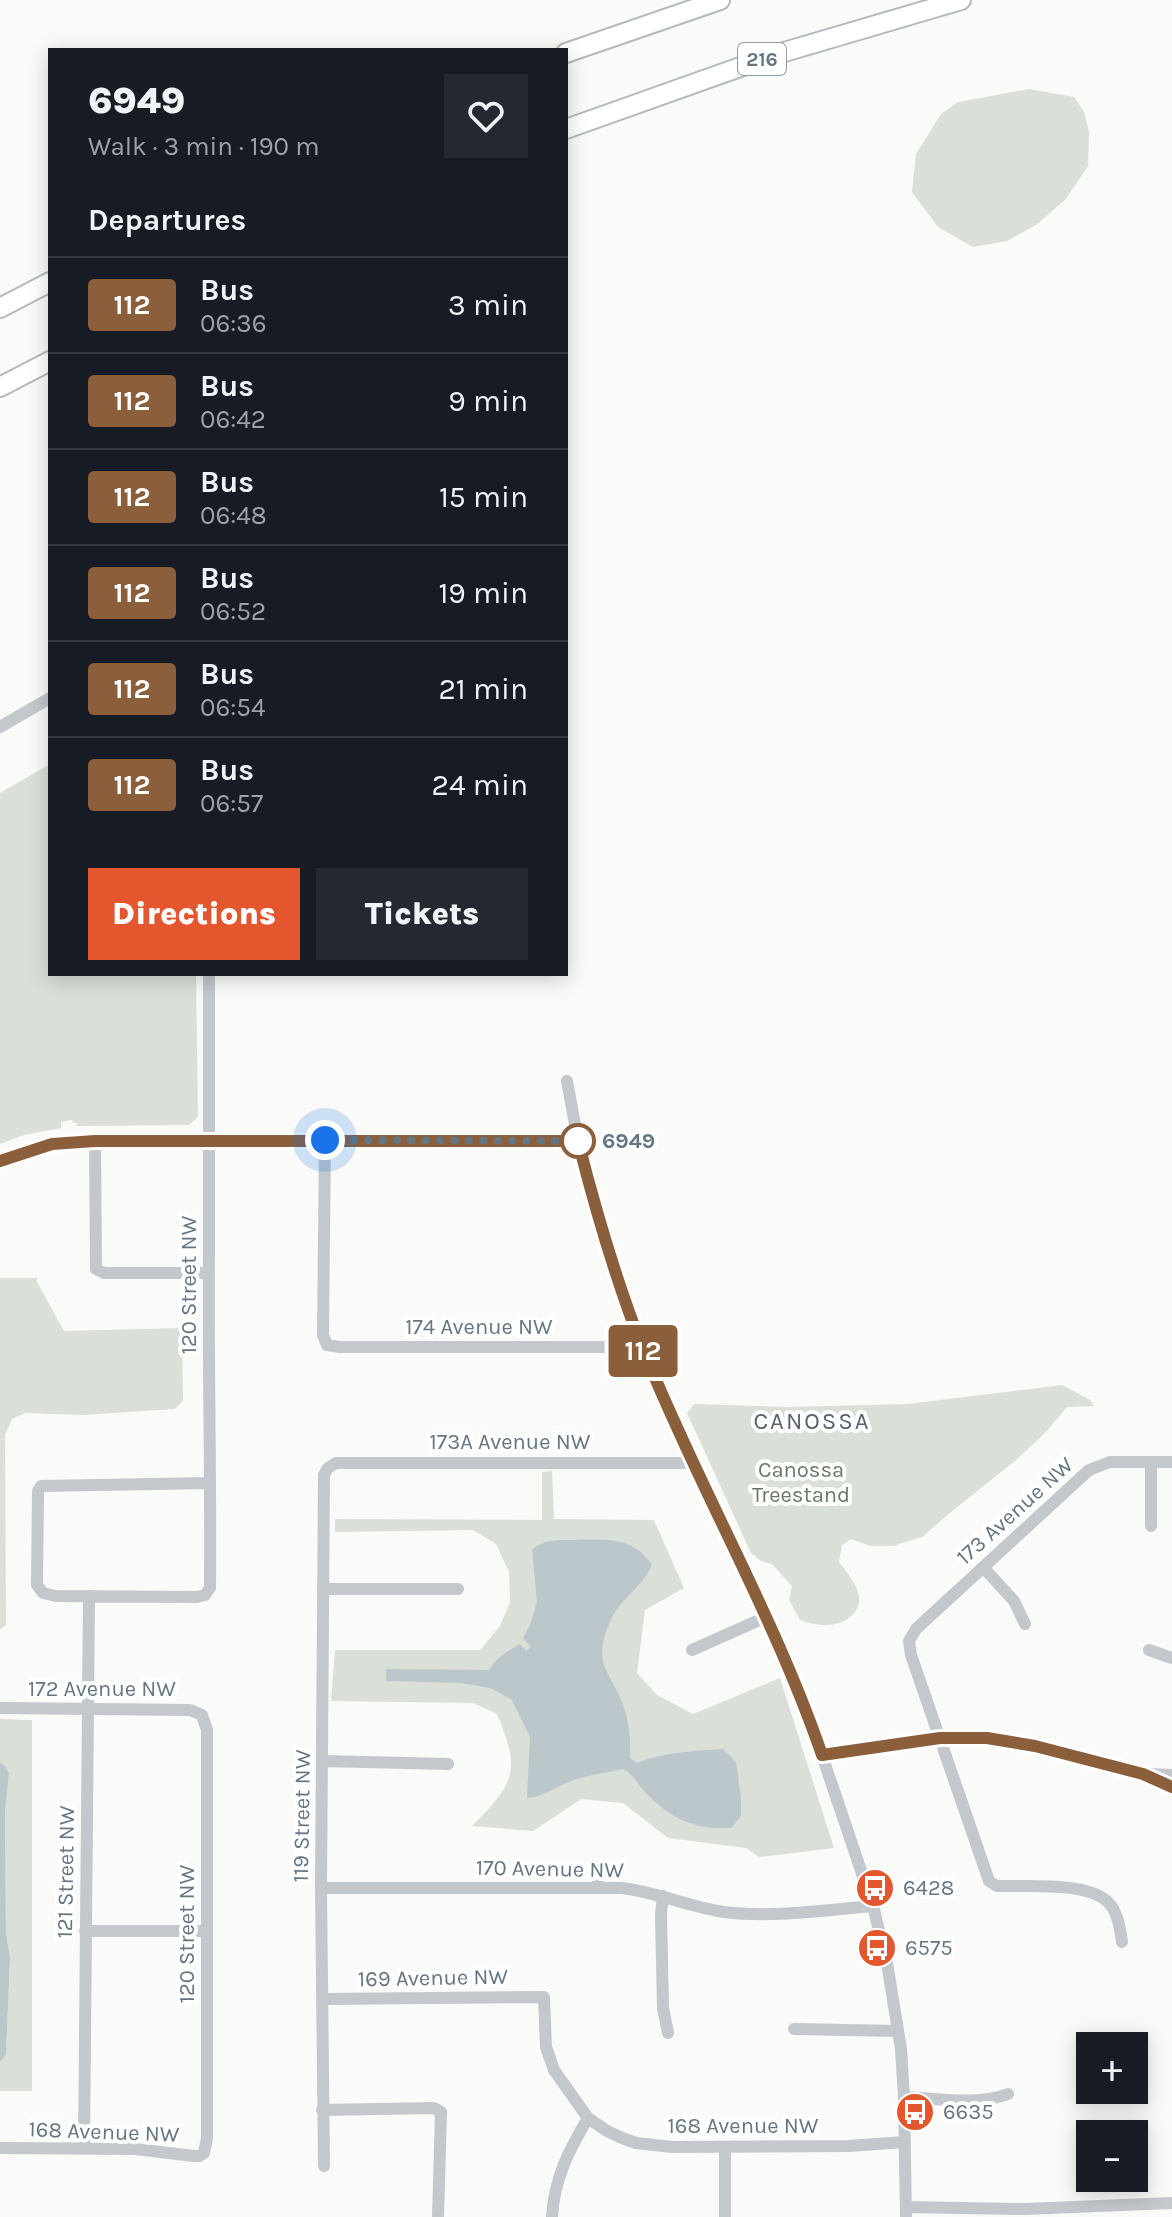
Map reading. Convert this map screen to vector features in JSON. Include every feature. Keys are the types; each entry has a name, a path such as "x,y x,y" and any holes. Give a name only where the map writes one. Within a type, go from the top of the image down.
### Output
{"highway":[{"path":"568,52 720,0"},
{"name":"216","path":"568,128 774,55 961,0"},
{"path":"0,308 48,283"},
{"path":"0,387 48,362"}],"street":[{"path":"0,727 48,699"},
{"name":"120 Street NW","path":"89,1596 197,1597 205,1595 210,1585 209,976"},
{"path":"567,1081 578,1141 612,1265 642,1347 805,1705 873,1906 887,1963 898,2031 904,2097 906,2212 1172,2203"},
{"name":"174 Avenue NW","path":"325,1140 323,1335 327,1345 642,1347"},
{"path":"95,1141 96,1269 104,1273 209,1273"},
{"path":"0,1161 52,1144 95,1141 578,1141"},
{"name":"173 Avenue NW","path":"940,1738 911,1655 909,1641 916,1629 1089,1470 1110,1462 1172,1462"},
{"path":"1151,1462 1151,1526"},
{"name":"173A Avenue NW","path":"328,1468 336,1463 694,1463"},
{"name":"119 Street NW","path":"324,2166 321,1888 323,1482 328,1468"},
{"path":"89,1596 43,1593 37,1580 38,1491 41,1486 210,1483"},
{"path":"983,1567 1014,1601 1025,1624"},
{"path":"323,1589 458,1589"},
{"name":"121 Street NW","path":"84,2148 89,1596"},
{"path":"692,1650 766,1617"},
{"path":"1149,1650 1172,1658"},
{"name":"172 Avenue NW","path":"0,1708 190,1710 202,1715"},
{"name":"120 Street NW","path":"202,1715 207,1730 207,2138 204,2153"},
{"path":"822,1755 940,1738 974,1737 1011,1741 1143,1774 1172,1775"},
{"path":"940,1738 989,1881 997,1886 1064,1887 1098,1895 1115,1912 1122,1942"},
{"path":"323,1761 448,1764"},
{"path":"1143,1774 1172,1787"},
{"path":"598,1866 598,1888"},
{"name":"170 Avenue NW","path":"321,1888 630,1889 708,1909 754,1914 873,1906"},
{"path":"663,1896 663,2008 668,2033"},
{"path":"85,1931 207,1931"},
{"name":"169 Avenue NW","path":"322,1999 544,1997 546,2047 554,2070 588,2118"},
{"path":"794,2029 898,2031"},
{"path":"904,2097 981,2100 1008,2094"},
{"path":"322,2110 434,2108 441,2112 438,2217"},
{"path":"552,2217 559,2175 568,2151 588,2118"},
{"name":"168 Avenue NW","path":"588,2118 607,2131 636,2143 672,2147 849,2146 905,2142"},
{"path":"725,2147 725,2217"},
{"name":"168 Avenue NW","path":"0,2148 135,2149 194,2156 204,2153"}],"green space":[{"path":"1029,89 1074,97 1084,112 1089,132 1088,166 1065,200 1036,225 1007,241 973,247 938,227 912,192 916,154 941,114 958,102"},
{"path":"48,765 48,976 196,976 198,1117 189,1125 77,1126 72,1120 61,1122 61,1128 24,1135 0,1144 0,793"},
{"path":"0,1278 37,1278 64,1331 182,1328 183,1401 175,1409 83,1415 25,1413 12,1419 5,1435 6,1625 0,1630"},
{"name":"Canossa Treestand","path":"1062,1385 1090,1400 1094,1406 1067,1407 1016,1460 922,1537 893,1546 870,1546 851,1539 842,1545 839,1562 856,1587 859,1603 848,1618 828,1625 800,1620 789,1600 792,1586 772,1564 761,1561 751,1553 687,1413 694,1404 789,1407 908,1404"},
{"path":"552,1471 554,1519 654,1520 684,1588 645,1610 637,1673 657,1695 693,1714 780,1678 834,1848 759,1857 746,1848 668,1838 623,1803 581,1799 533,1831 472,1826 497,1798 510,1775 509,1750 497,1714 473,1703 331,1701 335,1650 480,1650 500,1626 510,1602 509,1572 496,1544 473,1530 335,1532 335,1519 542,1520 542,1472"},
{"path":"0,1719 32,1720 32,2091 0,2091 0,2062 6,2055 10,1959 6,1932 5,1813 9,1773 0,1762"}],"shaded area":[{"path":"612,1540 634,1547 652,1565 615,1613 607,1628 602,1652 605,1667 626,1716 630,1758 637,1763 668,1754 723,1749 736,1762 741,1798 741,1816 731,1828 705,1827 673,1815 654,1801 623,1769 580,1778 527,1798 530,1736 511,1699 490,1688 460,1683 386,1681 386,1669 489,1670 499,1658 520,1644 526,1651 531,1647 523,1638 537,1602 532,1549 545,1542"},
{"path":"0,1762 9,1773 5,1813 6,1932 10,1959 6,2055 0,2062"}],"bus line":[{"name":"112","path":"0,1161 52,1144 80,1141 578,1141 612,1265 644,1351 791,1672 822,1755 940,1738 987,1738 1035,1746 1143,1774 1172,1787"}],"place":[{"name":"6949","path":"578,1141"},
{"name":"6428","path":"875,1888"},
{"name":"6575","path":"877,1948"},
{"name":"6635","path":"915,2112"}],"district":[{"name":"CANOSSA","path":"812,1421"}],"route":[{"path":"325,1140 578,1141"}]}
